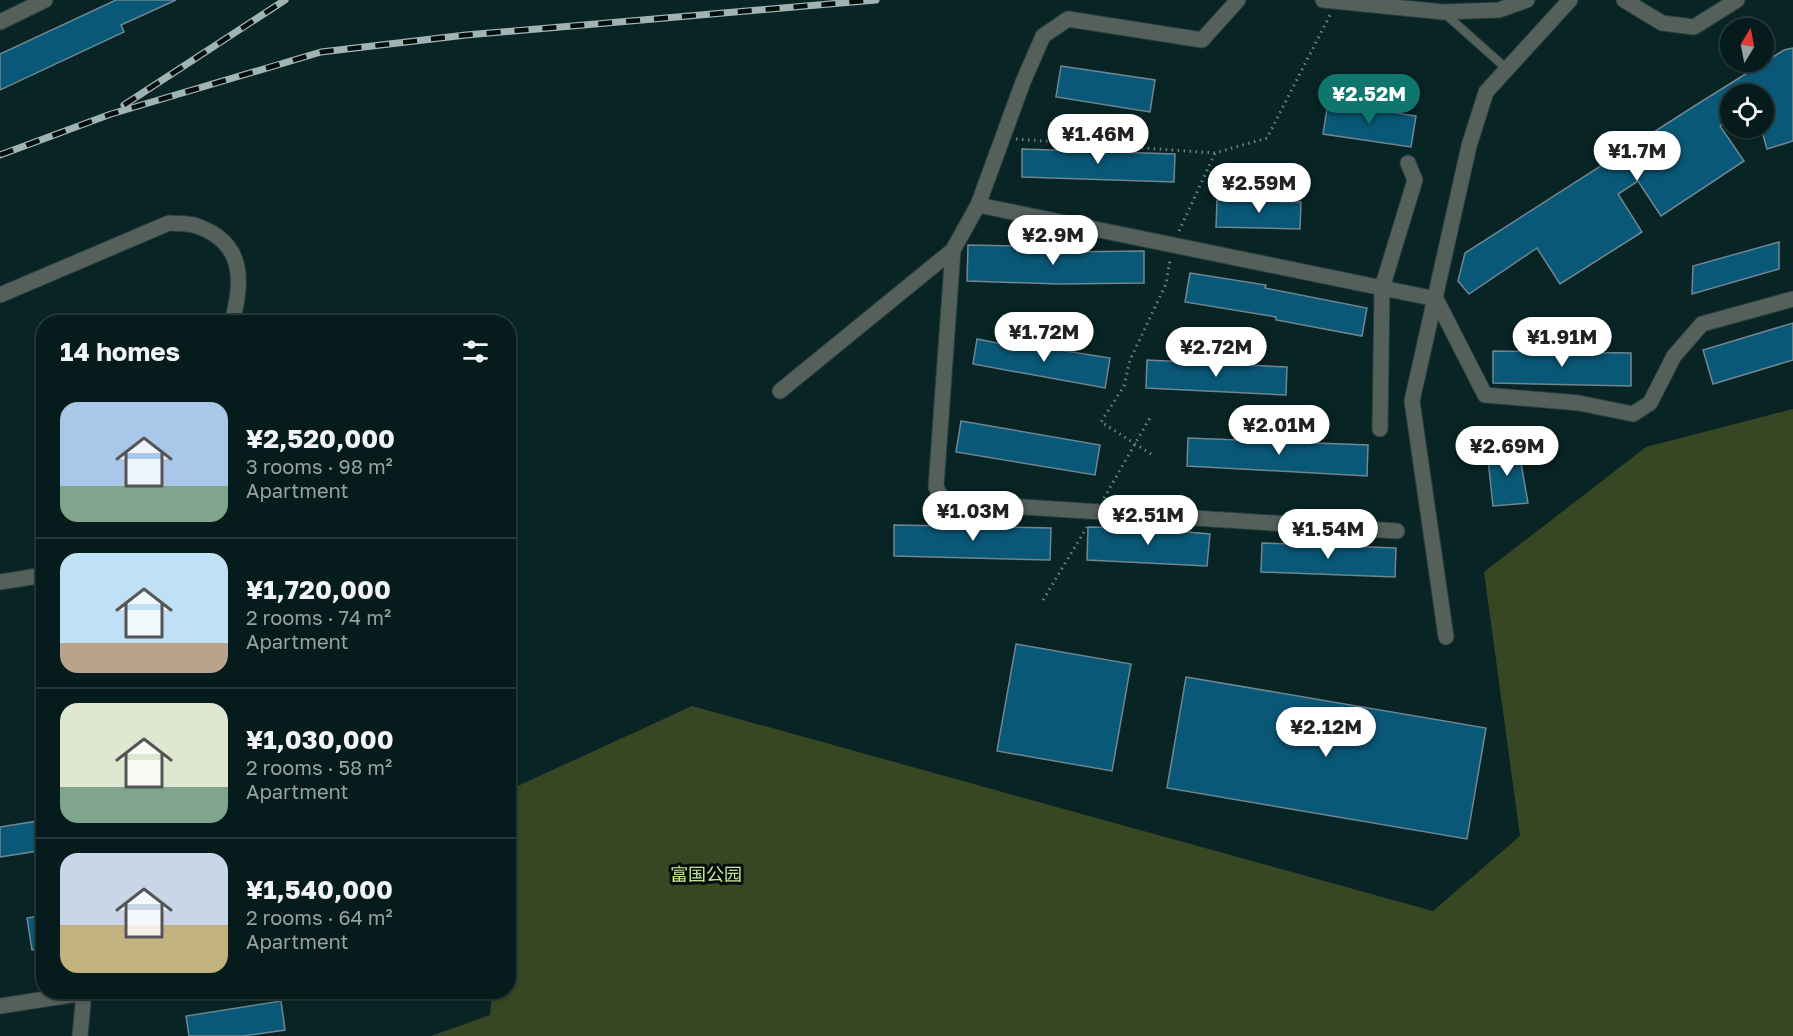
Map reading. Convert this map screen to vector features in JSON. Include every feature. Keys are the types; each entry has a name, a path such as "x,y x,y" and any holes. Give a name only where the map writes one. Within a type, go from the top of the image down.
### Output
{"street":[{"path":"0,22 45,0"},
{"path":"780,391 953,250 978,205 1023,82 1043,36 1068,19 1202,40 1238,0"},
{"path":"1330,1 1443,12 1499,10 1527,0"},
{"path":"1446,637 1412,401 1472,135 1486,92 1570,0"},
{"path":"1624,0 1662,22 1694,27 1737,0"},
{"path":"1380,429 1382,288 1415,180 1408,163"},
{"path":"978,205 1436,299"},
{"path":"0,295 170,223 197,226 228,243 239,269 239,298 234,315"},
{"path":"953,250 936,487 943,500 960,503 1397,531"},
{"path":"1436,299 1485,395 1579,403 1633,414 1650,403 1674,356 1702,324 1793,299"},
{"path":"0,582 36,575"},
{"path":"0,1006 44,999"},
{"path":"80,1036 86,999"}],"lane":[{"path":"1443,12 1508,70"}],"path":[{"path":"1004,139 1215,153 1267,138 1330,1"},
{"path":"1151,454 1101,422 1124,386 1130,360 1166,284 1173,245 1215,153"}],"green space":[{"name":"富国公园","path":"1793,409 1793,1036 431,1036 490,1015 491,999 516,999 516,787 692,706 1433,911 1520,836 1484,572 1646,447"}],"building":[{"path":"116,0 176,0 121,25 124,32 0,90 0,54"},
{"path":"1793,48 1793,141 1767,149 1764,138 1774,138 1774,84 1730,84 1749,72 1774,72 1774,56"},
{"path":"1061,66 1155,80 1150,112 1056,97"},
{"path":"1720,90 1720,138 1728,138 1744,161 1661,216 1638,181 1618,194 1642,232 1560,284 1537,248 1469,294 1458,281 1465,253"},
{"path":"1328,102 1416,116 1411,147 1323,134"},
{"path":"1022,149 1175,154 1174,182 1022,177"},
{"path":"1217,200 1301,202 1300,229 1216,227"},
{"path":"1779,242 1779,269 1692,294 1693,266"},
{"path":"968,245 1061,247 1061,252 1144,251 1144,283 1058,284 967,281"},
{"path":"1190,273 1266,285 1265,288 1367,308 1362,336 1276,320 1276,317 1185,302"},
{"path":"1793,323 1793,360 1713,384 1703,350"},
{"path":"977,339 1034,350 1035,346 1110,358 1105,388 973,364"},
{"path":"1493,351 1631,353 1631,386 1493,383"},
{"path":"1147,360 1287,367 1286,395 1146,388"},
{"path":"961,421 1100,445 1095,475 956,452"},
{"path":"1188,438 1368,445 1367,476 1187,466"},
{"path":"1518,446 1528,503 1493,506 1487,450"},
{"path":"894,525 1051,528 1050,560 894,556"},
{"path":"1088,527 1137,528 1210,534 1207,566 1087,560"},
{"path":"1262,543 1396,548 1395,577 1261,572"},
{"path":"1016,644 1131,664 1112,771 997,751"},
{"path":"1186,677 1486,728 1467,839 1167,788"},
{"path":"36,821 36,851 0,857 0,827"},
{"path":"36,916 36,949 32,950 27,918"},
{"path":"281,1001 285,1030 243,1036 189,1036 186,1016"}],"railway":[{"path":"124,105 285,0"},
{"path":"0,155 111,114 321,52 466,35 876,0"}]}
